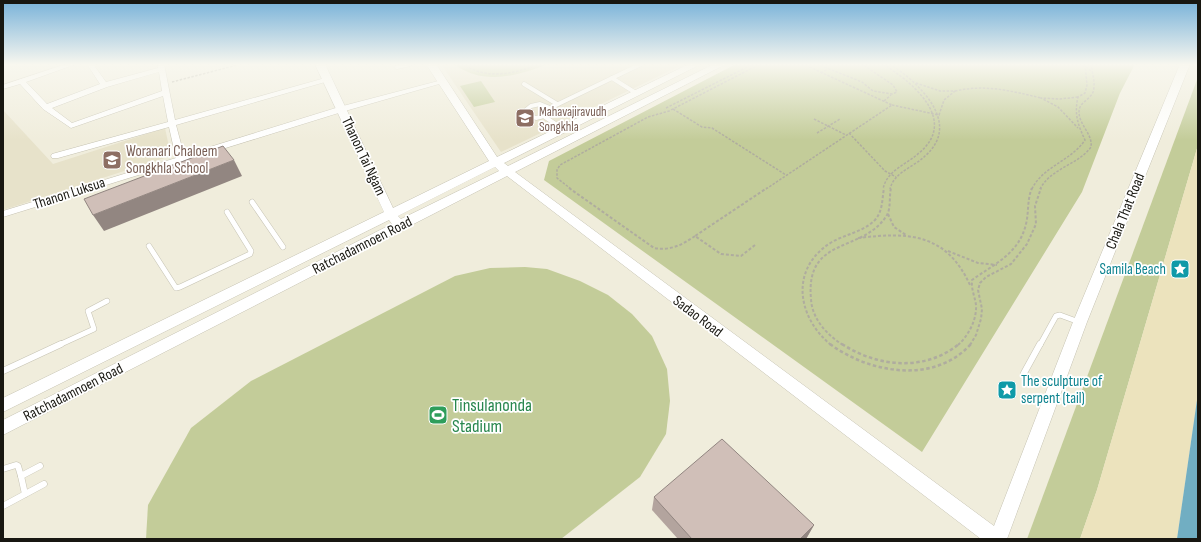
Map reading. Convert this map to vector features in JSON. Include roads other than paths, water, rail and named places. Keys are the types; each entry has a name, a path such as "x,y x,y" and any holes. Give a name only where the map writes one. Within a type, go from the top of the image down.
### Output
{"street":[{"path":"29,89 46,107 71,126 167,92 180,158"},
{"path":"46,107 93,89"},
{"path":"55,156 294,89"},
{"name":"Thanon Tai Ngam","path":"332,89 390,215 400,225"},
{"name":"Thanon Luksua","path":"3,214 180,158 342,109 415,89"},
{"name":"Sadao Road","path":"447,89 495,162 507,172 997,539"},
{"name":"Ratchadamnoen Road","path":"3,405 644,89"},
{"name":"Ratchadamnoen Road","path":"3,428 400,225 671,89"},
{"name":"Chala That Road","path":"997,539 1080,322 1175,89"}],"lane":[{"path":"533,89 558,104"},
{"path":"563,129 545,117 532,117 528,115 526,110 531,106 540,104 550,108 589,89"},
{"path":"630,89 636,93"},
{"path":"545,117 550,113 550,108"},
{"path":"252,202 283,248"},
{"path":"149,246 176,288 180,287 250,254 251,251 228,212"},
{"path":"3,371 94,329 88,310 107,301"},
{"path":"1024,373 1056,316 1060,315 1080,322"},
{"path":"3,470 16,465 18,466 22,476 25,494"},
{"path":"22,476 40,466"},
{"path":"3,506 44,484"}],"water":[{"path":"1198,393 1198,539 1177,539"}],"place":[{"name":"Mahavajiravudh Songkhla","path":"525,118"},
{"name":"Woranari Chaloem Songkhla School","path":"112,160"},
{"name":"Samila Beach","path":"1180,269"},
{"name":"The sculpture of serpent (tail)","path":"1007,390"},
{"name":"Tinsulanonda Stadium","path":"438,415"}]}
